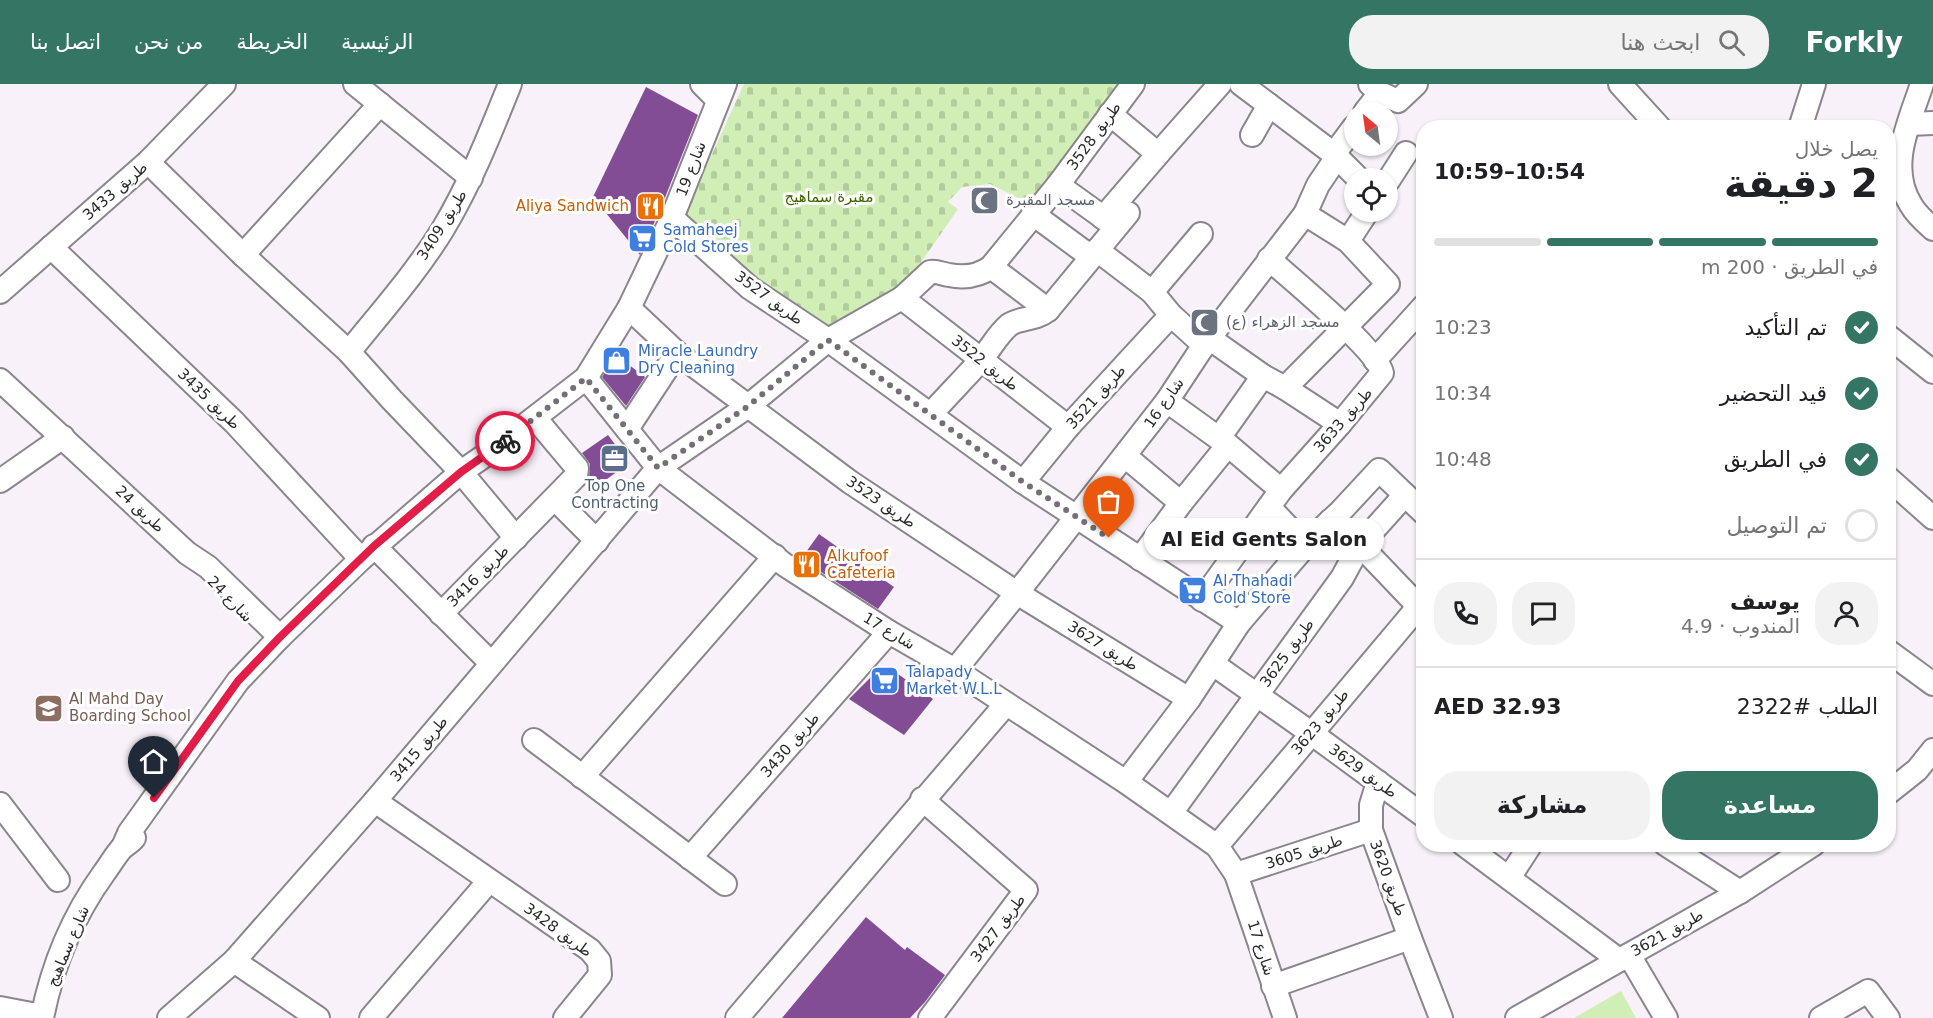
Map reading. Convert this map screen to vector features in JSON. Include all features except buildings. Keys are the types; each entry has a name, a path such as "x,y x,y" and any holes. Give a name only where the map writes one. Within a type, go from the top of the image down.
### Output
{"street":[{"name":"طريق 3433","path":"0,292 148,162 224,84"},
{"path":"355,84 471,178"},
{"name":"طريق 3409","path":"349,352 422,260 442,229 471,178 510,84"},
{"name":"طريق 3528","path":"991,267 1058,185 1133,84"},
{"path":"931,414 981,360 1010,324 1039,316 1048,310 1094,253 1158,154 1220,84"},
{"path":"1241,84 1348,168"},
{"path":"1375,89 1398,101 1416,84"},
{"path":"1620,84 1653,120"},
{"path":"1803,120 1814,84"},
{"path":"1922,84 1899,159 1901,184 1911,206 1933,229"},
{"name":"شارع 19","path":"586,378 629,308 672,218 715,89"},
{"path":"243,255 380,104"},
{"path":"1252,135 1269,105"},
{"path":"1110,114 1158,154"},
{"path":"1909,124 1933,123"},
{"name":"شارع 16","path":"955,670 1125,456 1167,401 1207,341 1305,214 1318,185 1344,142"},
{"path":"1396,168 1406,153"},
{"path":"148,162 243,255 349,352 461,472"},
{"path":"1058,185 1116,219"},
{"path":"1033,214 1152,292 1170,315 1207,341 1340,424"},
{"path":"1285,388 1388,284 1348,241 1305,214"},
{"name":"طريق 3527","path":"672,218 750,288 828,340 1023,482 1077,516"},
{"path":"1348,241 1360,222"},
{"path":"1152,292 1201,234"},
{"name":"طريق 3435","path":"51,246 367,553"},
{"path":"1269,259 1344,326 1375,360 1416,315"},
{"path":"828,340 902,298 933,271 952,276 975,276 991,267 1048,310"},
{"name":"طريق 3522","path":"902,298 1068,427"},
{"name":"طريق 3523","path":"629,308 677,353 747,407 850,482 1017,593"},
{"name":"طريق 3521","path":"1023,482 1068,427 1170,315"},
{"name":"طريق 3415","path":"169,1018 234,961 375,801 658,468 747,407 828,340"},
{"path":"1896,342 1933,372"},
{"path":"627,429 677,353"},
{"name":"طريق 3633","path":"1202,600 1275,499 1382,373 1375,360"},
{"path":"1140,559 1223,442 1263,376"},
{"name":"شارع سماهيج","path":"42,1017 56,966 69,935 102,875 123,848 126,837 135,824 238,681 367,553 461,472 586,378"},
{"name":"شارع 17","path":"586,378 658,468 785,565 889,632 955,670 1126,782 1217,846 1236,874 1285,1018"},
{"name":"طريق 24","path":"0,380 187,553"},
{"path":"1167,401 1223,442 1275,499 1306,546"},
{"name":"طريق 3416","path":"441,614 576,476 577,468 535,418"},
{"path":"0,481 63,437"},
{"path":"1125,456 1181,503"},
{"path":"1126,782 1189,699 1239,623 1280,574 1379,470 1416,505"},
{"name":"طريق 3416","path":"461,472 516,538"},
{"path":"1896,485 1933,518"},
{"name":"طريق 3625","path":"1171,813 1342,578 1360,545 1405,495"},
{"path":"555,499 597,541"},
{"path":"1077,516 1239,623"},
{"path":"1330,521 1360,545 1416,601"},
{"name":"شارع 24","path":"187,553 193,562 276,641"},
{"name":"طريق 3416","path":"367,553 441,614 491,663"},
{"path":"582,777 775,556"},
{"name":"طريق 3627","path":"1017,593 1189,699"},
{"name":"طريق 3623","path":"1217,846 1416,612"},
{"name":"طريق 3430","path":"690,858 889,632"},
{"path":"1896,657 1933,684"},
{"name":"طريق 3629","path":"1213,664 1416,811"},
{"path":"737,1018 1006,704"},
{"path":"534,740 725,884"},
{"path":"1896,787 1917,770 1933,750"},
{"name":"طريق 3620","path":"1378,782 1371,806 1371,830 1441,1018"},
{"name":"طريق 3427","path":"922,800 1026,890 930,1018"},
{"name":"طريق 3428","path":"375,801 590,950 599,960 600,975 565,1018"},
{"path":"0,804 58,879"},
{"name":"طريق 3605","path":"1236,874 1371,830"},
{"path":"1474,852 1624,957 1666,1018"},
{"path":"1509,878 1526,852"},
{"path":"1678,852 1740,892"},
{"name":"طريق 3621","path":"1517,1018 1740,892 1802,852"},
{"path":"371,1018 489,881"},
{"path":"1273,986 1410,938"},
{"path":"234,961 318,1018"},
{"path":"1821,1018 1868,991 1888,1018"},
{"path":"0,1008 42,1017"}],"green space":[{"name":"مقبرة سماهيج","path":"744,84 1123,84 1028,203 990,184 962,187 948,202 958,209 906,284 844,337 785,305 681,222"},
{"path":"1621,991 1636,1018 1574,1018"}],"way so far":[{"path":"505,441 586,378 658,468 747,407 828,340 1023,482 1109,538"}],"place":[{"name":"مسجد المقبرة","path":"985,200"},
{"name":"Aliya Sandwich","path":"650,206"},
{"name":"Samaheej Cold Stores","path":"642,239"},
{"name":"مسجد الزهراء (ع)","path":"1205,322"},
{"name":"Miracle Laundry Dry Cleaning","path":"617,360"},
{"name":"Top One Contracting","path":"615,459"},
{"name":"Al Eid Gents Salon","path":"1109,538"},
{"name":"Alkufoof Cafeteria","path":"806,565"},
{"name":"Al Thahadi Cold Store","path":"1192,590"},
{"name":"Talapady Market W.L.L","path":"885,681"},
{"name":"Al Mahd Day Boarding School","path":"48,708"}],"route":[{"path":"154,798 238,681 280,637 374,546 461,472 505,441"}]}
